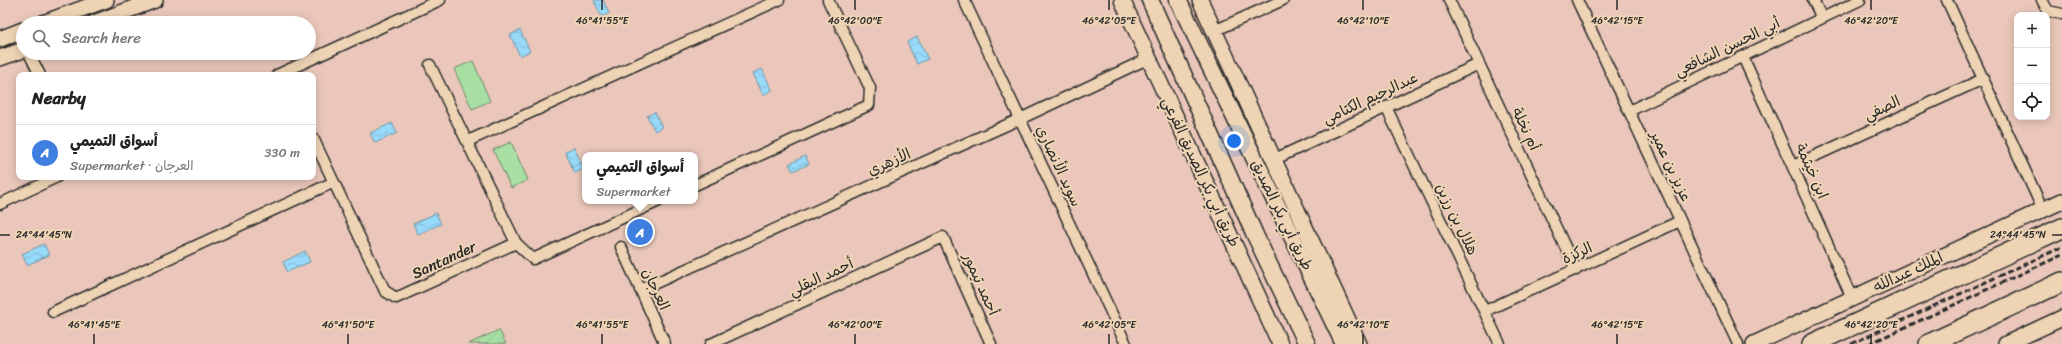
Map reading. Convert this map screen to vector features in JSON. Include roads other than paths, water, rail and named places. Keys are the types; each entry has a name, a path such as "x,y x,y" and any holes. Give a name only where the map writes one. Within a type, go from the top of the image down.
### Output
{"highway":[{"name":"الملك عبدالله","path":"1812,344 2062,228"},
{"path":"1929,344 2062,282"}],"main road":[{"name":"طريق أبي بكر الصديق","path":"1150,0 1255,235 1307,344"},
{"name":"طريق أبي بكر الصديق","path":"1178,0 1344,344"}],"street":[{"path":"62,16 106,0"},
{"path":"113,16 155,0"},
{"path":"316,57 440,0"},
{"path":"468,141 779,0"},
{"path":"698,183 869,105 870,88 828,0"},
{"name":"سويد الأنصاري","path":"964,0 1126,344"},
{"name":"طريق أبي بكر الصديق الفرعي","path":"1122,0 1150,58 1280,344"},
{"path":"1200,0 1275,159 1359,344"},
{"path":"1214,31 1283,0"},
{"name":"أم نخلة","path":"1448,0 1576,270"},
{"name":"عزيز بن عمير","path":"1577,0 1738,344"},
{"path":"1813,0 1822,18"},
{"name":"أبي الحسن الشافعي","path":"1629,111 1860,0"},
{"path":"1947,0 2043,210"},
{"path":"2042,0 2048,11 2062,14"},
{"path":"0,39 16,33"},
{"path":"0,58 16,52"},
{"name":"ابن خيثمة","path":"1743,57 1852,298"},
{"name":"الأزهري","path":"640,290 1020,119 1150,58"},
{"path":"32,60 38,72"},
{"path":"284,72 310,60"},
{"name":"عبدالرحيم الكتامي","path":"1275,159 1478,64"},
{"path":"430,65 516,243 533,259 652,204"},
{"name":"الصفي","path":"1793,166 1983,79"},
{"name":"هلال بن رزين","path":"1386,107 1500,344"},
{"path":"53,312 334,182 316,144"},
{"path":"0,204 51,180"},
{"name":"Santander","path":"334,182 385,291 396,298 516,243"},
{"name":"الملك عبدالله","path":"1754,344 2062,201"},
{"name":"الركزة","path":"1485,312 1680,222"},
{"name":"أحمد البقلي","path":"711,344 943,237"},
{"name":"أحمد تيمور","path":"943,237 991,344"},
{"name":"العرجان","path":"620,247 665,344"},
{"path":"2006,344 2062,318"}],"water":[{"path":"603,0 609,13 602,17 594,1"},
{"path":"520,30 530,51 520,56 510,35"},
{"path":"917,37 928,59 917,64 907,42"},
{"path":"762,69 772,90 763,95 753,73"},
{"path":"655,112 662,127 655,131 647,116"},
{"path":"392,123 397,133 375,143 370,133"},
{"path":"574,147 582,165 582,170 575,173 565,152"},
{"path":"805,156 809,164 793,171 789,164"},
{"path":"436,213 441,224 418,234 413,224"},
{"path":"44,244 49,255 27,265 22,254"},
{"path":"305,251 310,262 287,272 283,262"}],"railway":[{"path":"1851,344 2062,247"},
{"path":"1869,344 2062,255"}],"place":[{"name":"أسواق التميمي","path":"640,232"}]}
